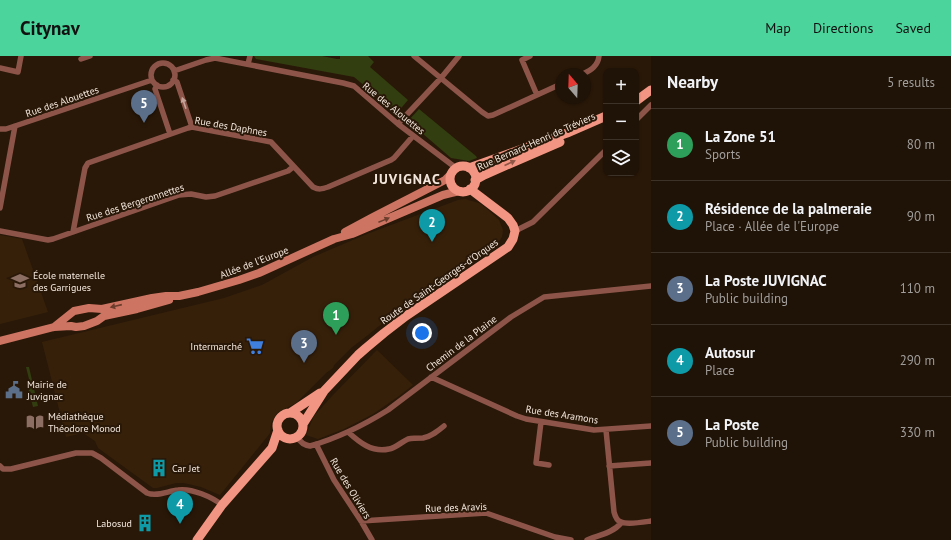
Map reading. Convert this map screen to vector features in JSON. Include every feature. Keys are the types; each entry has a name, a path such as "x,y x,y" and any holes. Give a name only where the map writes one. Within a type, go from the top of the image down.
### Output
{"main road":[{"path":"639,99 651,90"},
{"path":"639,104 651,97"},
{"name":"Rue Bernard-Henri de Tréviers","path":"470,168 567,133 603,117"},
{"name":"Rue Bernard-Henri de Tréviers","path":"475,180 603,123"},
{"path":"463,166 470,168 474,173 474,185 465,191 460,191 453,187 450,178 453,171 463,166"},
{"path":"470,189 508,218 516,231"},
{"name":"Route de Saint-Georges-d'Orques","path":"303,424 324,391 358,355 406,316 508,247 516,231"},
{"name":"Route de Saint-Georges-d'Orques","path":"290,413 324,391"},
{"path":"197,540 222,505 272,448 278,430 278,422 281,418 285,414 290,413 299,417 303,424 302,430 293,438 272,448"},
{"path":"278,430 282,435 293,438"}],"street":[{"path":"0,68 18,72 21,56"},
{"path":"81,59 90,56"},
{"path":"248,64 250,56"},
{"path":"414,56 488,116 494,115 555,87"},
{"path":"398,124 459,56"},
{"path":"530,56 522,60 537,95"},
{"path":"591,70 598,61 599,56"},
{"name":"Rue des Alouettes","path":"174,71 215,58 354,86 453,171"},
{"path":"166,63 174,71 173,80 166,86 157,85 152,80 152,68 158,64 166,63"},
{"name":"Rue des Alouettes","path":"0,129 6,129 152,80"},
{"path":"173,80 177,82 192,127"},
{"path":"157,85 155,89 170,134"},
{"path":"639,117 651,105"},
{"path":"0,208 15,126"},
{"name":"Rue des Daphnes","path":"73,232 86,165 188,128 192,127 271,142 293,167"},
{"path":"293,167 313,187 322,189 391,160 413,136"},
{"path":"516,231 533,222 603,153"},
{"name":"Rue des Bergeronnettes","path":"0,231 48,240 53,239 179,195 191,194 206,197 215,196 288,171 293,167"},
{"name":"Allée de l'Europe","path":"334,239 349,229 445,180 453,171"},
{"name":"Allée de l'Europe","path":"0,341 54,327 84,326 97,321 104,316 155,304 239,280 259,273 334,239 352,234 443,195 460,191"},
{"name":"Chemin de la Plaine","path":"316,444 348,432 371,421 388,410 511,317 544,297 651,286"},
{"name":"Allée de l'Europe","path":"54,327 74,312 93,307 102,309 152,298 179,296"},
{"path":"97,309 100,318"},
{"path":"69,316 68,319 71,326"},
{"name":"Rue des Aramons","path":"431,377 526,419 594,430 651,426"},
{"path":"542,422 536,463 548,466"},
{"path":"348,432 361,444 372,449 381,450 390,449 409,439 424,438 434,434 444,426"},
{"path":"606,430 614,512 621,523"},
{"path":"293,438 306,445 310,446 316,444"},
{"name":"Rue des Oliviers","path":"316,444 334,480 372,540"},
{"path":"0,466 11,469 76,453 92,453 101,458 147,493 160,494 185,490 206,495 222,505"},
{"path":"609,466 651,463"},
{"name":"Rue des Aravis","path":"361,521 486,513 571,540"},
{"path":"587,540 612,531 621,523 651,521"}],"shaded area":[{"path":"465,199 479,203 499,220 503,230 500,240 442,284 379,326 351,348 334,365 333,368 296,403 277,413 271,423 270,433 220,495 201,487 184,483 176,483 153,488 98,448 95,441 83,433 66,437 42,342 224,298 262,285 313,257 367,234 458,200"},
{"name":"École maternelle des Garrigues","path":"0,235 22,239 48,312 0,324"},
{"path":"377,350 413,385 373,414 344,429 318,439 306,435 314,416"}],"green space":[{"path":"254,56 322,56 340,59 340,56 368,56 374,62 370,67 408,100 397,113 354,77 256,59"},
{"path":"419,109 477,158 469,161 451,158 408,121"},
{"path":"26,367 29,367 38,406 33,407 28,388 31,387"}],"place":[{"name":"La Poste","path":"144,123"},
{"name":"Résidence de la palmeraie","path":"432,242"},
{"name":"École maternelle des Garrigues","path":"20,281"},
{"name":"La Zone 51","path":"336,335"},
{"name":"Intermarché","path":"255,346"},
{"name":"La Poste JUVIGNAC","path":"304,363"},
{"name":"Mairie de Juvignac","path":"14,390"},
{"name":"Médiathèque Théodore Monod","path":"35,422"},
{"name":"Car Jet","path":"159,468"},
{"name":"Labosud","path":"145,523"},
{"name":"Autosur","path":"180,524"}],"district":[{"name":"JUVIGNAC","path":"407,179"}]}
